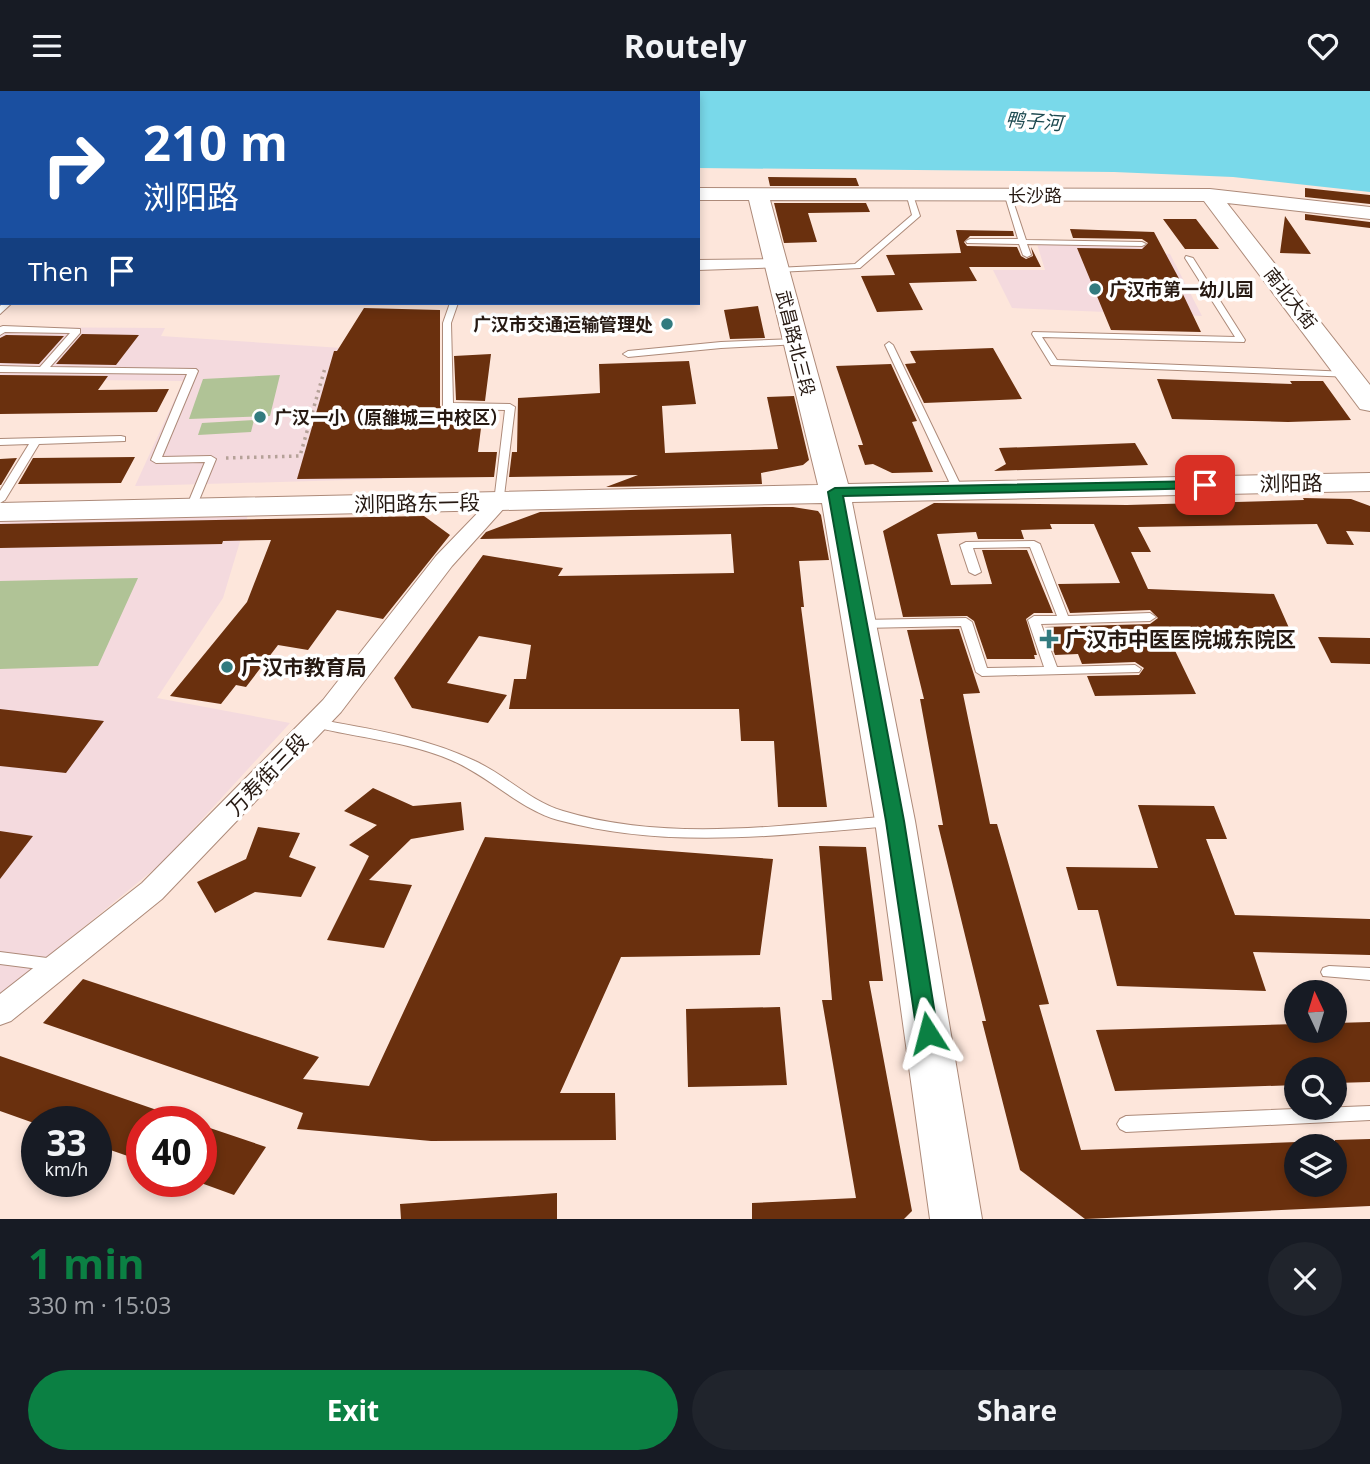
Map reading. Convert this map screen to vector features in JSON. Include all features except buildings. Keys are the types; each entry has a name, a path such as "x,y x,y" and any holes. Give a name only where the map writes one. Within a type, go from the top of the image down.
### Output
{"street":[{"name":"长沙路","path":"700,194 1210,195 1370,213"},
{"name":"武昌路北三段","path":"758,194 835,492 895,821 956,1219"},
{"name":"南北大街","path":"1210,195 1370,403"},
{"path":"700,265 776,267"},
{"name":"浏阳路","path":"835,492 1370,482"},
{"name":"浏阳路东一段","path":"0,512 835,492"},
{"name":"万寿街三段","path":"0,1011 152,891 332,706 443,561 499,502"}],"lane":[{"path":"776,267 857,266 916,216 909,195"},
{"path":"1007,195 1027,255"},
{"path":"970,241 1142,244"},
{"path":"1189,258 1241,340 1035,334 1054,363 1351,375"},
{"path":"453,305 447,323 448,406 510,407 499,502"},
{"path":"0,332 3,329 77,331 43,369"},
{"path":"628,354 721,345 796,342"},
{"path":"889,345 958,490"},
{"path":"0,369 193,371 156,460 211,459 191,508"},
{"path":"0,442 121,439"},
{"path":"0,500 36,441"},
{"path":"975,572 966,545 1034,544 1064,620"},
{"path":"1052,671 1034,620 1150,617"},
{"path":"860,624 966,622 982,672 1135,669"},
{"path":"316,723 419,744 475,765 555,814 620,829 729,834 895,821"},
{"path":"0,958 58,966"},
{"path":"1329,972 1370,974"},
{"path":"1126,1124 1370,1113"}],"path":[{"path":"211,459 300,456 325,368"}],"shaded area":[{"name":"广汉市第一幼儿园","path":"1037,244 1148,245 1152,252 1170,254 1202,316 1012,308 993,270 1045,270"},
{"name":"广汉一小（原雒城三中校区）","path":"0,327 165,328 161,336 372,350 387,455 382,479 135,486 183,381 0,379"},
{"path":"248,515 223,598 157,698 290,723 164,861 0,996 0,520"}],"green space":[{"path":"280,375 270,416 189,419 203,379"},
{"path":"254,420 251,432 198,435 202,423"},
{"path":"138,578 98,666 0,669 0,581"}],"water":[{"name":"鸭子河","path":"700,91 1370,91 1370,192 1233,177 1114,172 700,168"}],"place":[{"name":"广汉市第一幼儿园","path":"1095,289"},
{"name":"广汉市交通运输管理处","path":"667,324"},
{"name":"广汉一小（原雒城三中校区）","path":"260,417"},
{"name":"广汉市中医医院城东院区","path":"1049,639"},
{"name":"广汉市教育局","path":"227,667"}],"route":[{"path":"928,1033 895,821 835,492 1205,485"}]}
